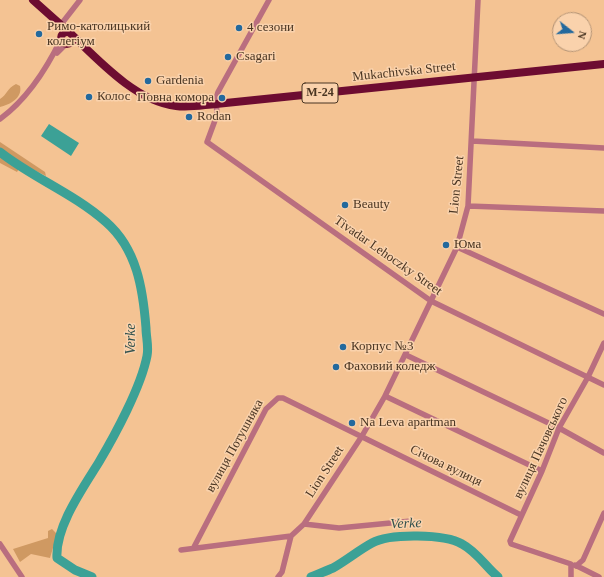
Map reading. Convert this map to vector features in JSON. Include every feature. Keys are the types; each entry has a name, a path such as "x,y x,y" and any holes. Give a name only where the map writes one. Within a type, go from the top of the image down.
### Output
{"highway":[{"name":"Mukachivska Street","path":"33,0 54,18 60,26 131,87 155,100 175,106 216,104 604,64"},
{"name":"Mukachivska Street","path":"60,26 64,41"},
{"path":"64,41 72,41 71,34"},
{"path":"64,41 82,44"}],"street":[{"path":"60,26 80,0"},
{"path":"216,104 218,92 270,0"},
{"name":"Lion Street","path":"291,536 304,524 362,436 385,396 457,246 468,206 476,77 478,0"},
{"path":"0,120 29,90 64,41"},
{"name":"Tivadar Lehoczky Street","path":"216,104 217,115 207,142 431,301 604,385"},
{"path":"472,141 604,148"},
{"path":"468,206 604,211"},
{"path":"457,246 604,314"},
{"name":"вулиця Пачовського","path":"573,565 511,544 510,541 542,471 559,428 588,377 604,343"},
{"path":"406,355 559,428 604,453"},
{"path":"385,396 542,471"},
{"name":"вулиця Потушняка","path":"194,548 266,409 274,399 283,398 362,436"},
{"name":"Січова вулиця","path":"362,436 521,515"},
{"path":"573,565 583,560 604,513"},
{"path":"304,524 339,528 411,521"},
{"path":"182,550 291,536 282,572 278,577"},
{"path":"0,544 22,577"},
{"path":"571,577 573,565"},
{"path":"573,565 599,577"}],"shaded area":[{"path":"16,84 20,86 17,97 11,103 0,107 0,99 11,87"},
{"path":"0,142 45,172 46,176 22,164 17,172 0,163"},
{"path":"52,529 57,534 50,558 31,554 20,562 13,549 48,538 48,531"}],"water":[{"path":"49,124 79,143 71,156 41,136"}],"waterway":[{"name":"Verke","path":"0,152 26,170 80,202 106,222 125,244 140,284 145,313 148,346 148,353 144,368 120,425 71,508 60,534 58,546 57,558 75,570 92,577"},
{"name":"Verke","path":"311,577 333,568 372,543 380,540 404,536 443,538 462,544 477,555 498,577"}],"place":[{"name":"4 сезони","path":"239,28"},
{"name":"Римо-католицький колегіум","path":"39,34"},
{"name":"Csagari","path":"228,57"},
{"name":"Gardenia","path":"148,81"},
{"name":"Колос","path":"89,97"},
{"name":"Повна комора","path":"222,98"},
{"name":"Rodan","path":"189,117"},
{"name":"Beauty","path":"345,205"},
{"name":"Юма","path":"446,245"},
{"name":"Корпус №3","path":"343,347"},
{"name":"Фаховий коледж","path":"336,367"},
{"name":"Na Leva apartman","path":"352,423"}]}
